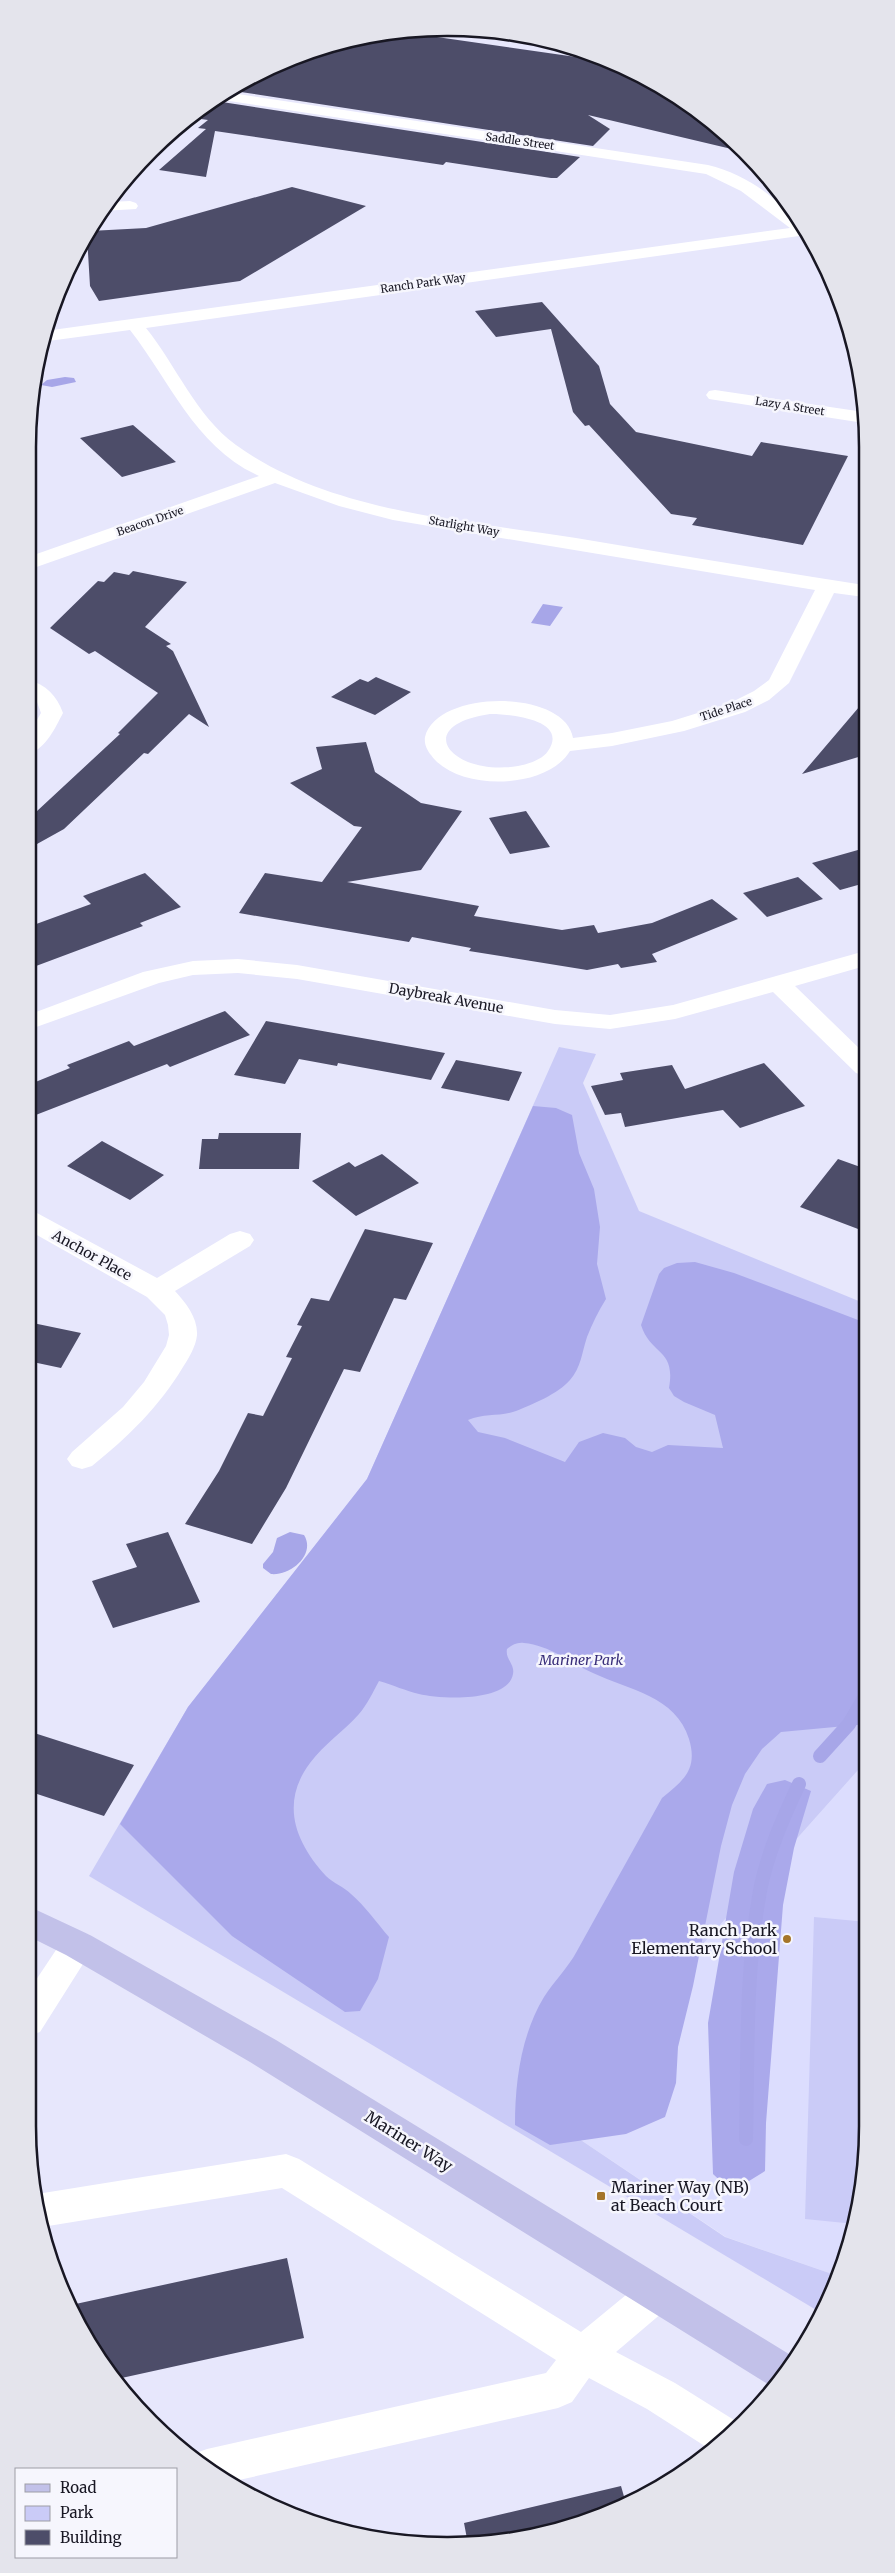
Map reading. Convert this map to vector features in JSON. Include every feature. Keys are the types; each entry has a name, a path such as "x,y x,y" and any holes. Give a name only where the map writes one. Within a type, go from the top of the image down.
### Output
{"main road":[{"name":"Mariner Way","path":"36,1924 78,1945 263,2051 779,2369"}],"street":[{"name":"Saddle Street","path":"232,98 708,170 724,174 743,185 790,220"},
{"path":"115,206 130,206"},
{"name":"Ranch Park Way","path":"51,337 797,231"},
{"name":"Starlight Way","path":"135,325 148,340 197,418 228,448 273,477 319,493 383,511 459,526 859,591"},
{"name":"Lazy A Street","path":"715,394 858,417"},
{"name":"Beacon Drive","path":"36,561 273,477"},
{"name":"Tide Place","path":"562,745 631,737 730,710 758,698 771,690 784,673 827,586"},
{"path":"36,691 47,699 52,713 42,732 36,738"},
{"path":"503,707 536,714 552,722 561,733 562,745 555,758 541,767 522,773 481,774 461,768 446,759 437,748 436,737 447,721 462,713 482,708 503,707"},
{"name":"Daybreak Avenue","path":"36,1020 152,977 172,971 216,966 276,968 589,1022 651,1018 779,984 859,960"},
{"path":"779,984 859,1062"},
{"name":"Anchor Place","path":"36,1223 157,1290 172,1304 182,1321 184,1334 180,1346 149,1398 109,1439 82,1459"},
{"path":"157,1290 240,1240"},
{"path":"36,2009 78,1945"},
{"path":"45,2210 286,2171 583,2355 661,2396 721,2433"},
{"path":"217,2466 558,2389 583,2355 656,2294"}],"shaded area":[{"path":"65,377 74,378 76,382 52,387 41,385 47,380"},
{"path":"543,604 563,607 550,626 531,623"},
{"path":"290,1532 304,1535 307,1549 304,1556 293,1568 279,1574 271,1574 263,1568 263,1564 273,1552 277,1538"},
{"name":"Ranch Park Elementary School","path":"859,1769 858,2152 851,2206 845,2232 831,2274 726,2237 548,2118"}],"green space":[{"name":"Mariner Park","path":"559,1047 596,1054 583,1083 639,1211 859,1301 859,1769 548,2118 725,2237 831,2274 815,2309 89,1876 188,1707 367,1479"},
{"name":"Mariner Park","path":"533,1106 556,1108 572,1115 579,1153 594,1189 600,1227 597,1264 606,1299 591,1327 579,1365 570,1380 552,1394 516,1411 480,1416 468,1420 478,1432 505,1438 565,1462 579,1442 603,1433 625,1438 636,1447 652,1452 668,1445 723,1448 715,1415 674,1396 669,1388 670,1375 666,1359 645,1335 641,1325 659,1274 664,1268 677,1263 695,1262 734,1273 859,1320 859,1725 781,1732 762,1749 745,1774 732,1805 721,1846 693,1986 678,2047 676,2083 665,2117 626,2134 550,2145 515,2125 516,2092 525,2043 536,2012 544,1997 573,1957 662,1798 683,1779 690,1766 692,1758 691,1749 683,1725 674,1713 650,1696 593,1673 542,1647 524,1643 515,1644 507,1649 507,1656 513,1667 513,1674 508,1683 499,1690 487,1694 457,1698 429,1696 379,1681 359,1714 310,1763 295,1793 294,1807 295,1822 299,1836 315,1863 326,1876 345,1889 366,1909 389,1937 378,1979 360,2011 345,2012 232,1936 120,1824 188,1707 367,1479"},
{"path":"785,1780 811,1791 794,1848 783,1905 766,2123 765,2171 749,2181 729,2189 713,2174 708,2023 734,1872 753,1809 767,1784"},
{"path":"814,1917 859,1921 859,2126 858,2152 851,2206 847,2223 805,2219"}],"building":[{"path":"434,37 580,58 653,91 698,121 730,149 588,115 610,129 593,146 240,92 290,68 341,50 394,40"},
{"path":"225,102 580,157 557,178 551,178 446,162 443,165 215,131 206,177 159,170 206,129 198,128 208,120 201,119"},
{"path":"292,187 366,206 240,281 99,301 90,286 88,248 91,242 98,231 146,228"},
{"path":"542,302 599,366 610,404 636,432 752,456 761,442 848,456 803,545 692,525 697,518 671,514 589,425 585,426 573,412 551,329 496,337 475,311"},
{"path":"133,425 176,462 122,477 80,438"},
{"path":"133,571 187,582 145,627 171,644 166,646 173,651 209,727 189,714 148,754 144,753 64,829 36,845 36,812 120,734 118,733 158,693 95,651 89,654 50,628 98,581 104,582 114,572 129,575"},
{"path":"376,677 411,692 375,715 331,697 360,679 368,682"},
{"path":"859,707 859,757 802,774"},
{"path":"366,742 375,772 421,803 462,811 421,870 347,882 479,906 474,916 562,930 594,925 598,933 652,923 712,899 738,919 652,954 657,962 621,968 618,964 587,970 469,951 471,948 412,937 409,942 239,913 265,873 322,882 362,827 354,826 290,783 322,769 316,747"},
{"path":"526,811 550,847 510,854 489,818"},
{"path":"859,850 859,885 840,890 812,863"},
{"path":"145,873 181,907 140,923 143,926 36,966 36,924 91,904 83,896"},
{"path":"798,877 823,899 767,917 743,893"},
{"path":"225,1011 250,1035 170,1067 167,1064 36,1115 36,1082 70,1068 67,1065 129,1041 134,1046"},
{"path":"266,1021 445,1053 431,1080 338,1063 337,1066 299,1059 285,1084 234,1075"},
{"path":"456,1060 522,1072 509,1101 441,1088"},
{"path":"764,1063 805,1106 740,1128 723,1110 625,1127 621,1113 605,1115 591,1086 623,1080 620,1073 672,1065 685,1089"},
{"path":"219,1133 301,1133 299,1169 199,1169 202,1139 218,1139"},
{"path":"102,1141 164,1175 130,1200 67,1166"},
{"path":"382,1154 419,1183 356,1216 312,1181 349,1162 355,1167"},
{"path":"838,1159 859,1166 859,1229 800,1207"},
{"path":"365,1229 433,1243 406,1300 394,1298 360,1372 344,1369 286,1488 252,1544 185,1524 219,1471 248,1413 263,1416 292,1358 286,1357 302,1326 297,1325 311,1298 329,1301"},
{"path":"36,1324 81,1333 61,1368 36,1363"},
{"path":"168,1532 200,1602 113,1628 92,1581 137,1567 126,1544"},
{"path":"36,1734 134,1765 104,1816 36,1794"},
{"path":"287,2258 304,2338 122,2378 91,2331 77,2304"},
{"path":"621,2486 624,2496 580,2515 528,2529 467,2536 464,2523"}],"waterway":[{"path":"820,1756 849,1724 859,1707"},
{"path":"746,2139 748,2015 755,1922 760,1891 771,1850 799,1784"}],"place":[{"name":"Ranch Park Elementary School","path":"787,1939"},
{"name":"Mariner Way (NB) at Beach Court","path":"601,2196"}]}
